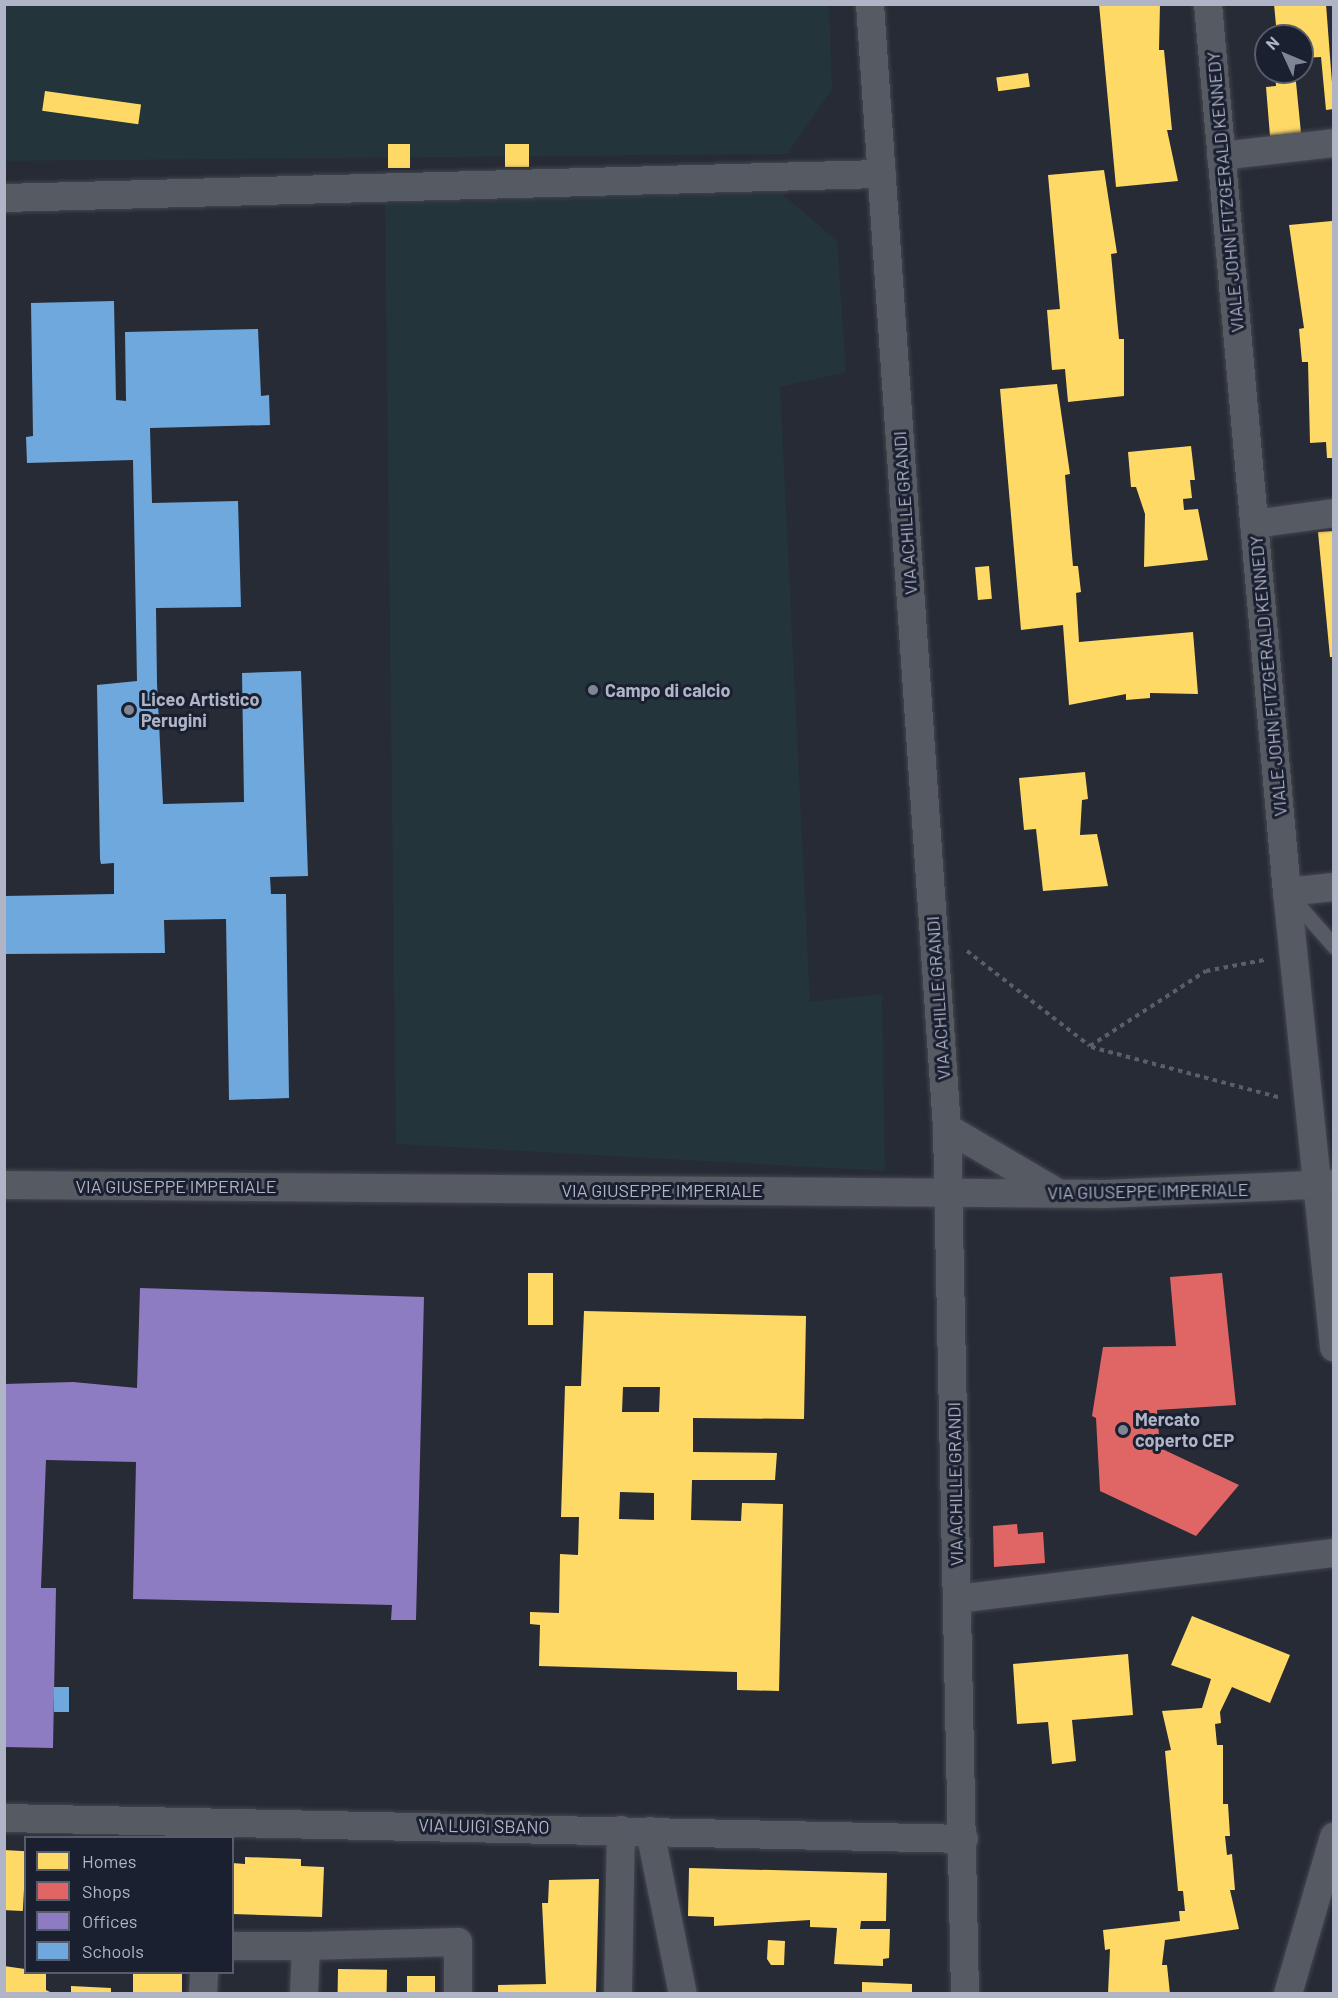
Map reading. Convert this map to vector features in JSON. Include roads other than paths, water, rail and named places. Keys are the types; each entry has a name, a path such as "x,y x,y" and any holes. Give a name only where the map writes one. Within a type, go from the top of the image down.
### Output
{"street":[{"name":"VIA ACHILLE GRANDI","path":"870,4 947,1128 946,1193 958,1599 965,1994"},
{"name":"VIALE JOHN FITZGERALD KENNEDY","path":"1208,4 1287,892 1312,1116 1327,1186 1334,1348"},
{"path":"1221,156 1334,143"},
{"path":"4,198 882,174"},
{"path":"1254,524 1334,513"},
{"path":"1287,892 1334,887"},
{"path":"1312,1116 1334,1149"},
{"path":"947,1128 1058,1193"},
{"name":"VIA GIUSEPPE IMPERIALE","path":"4,1185 946,1193 1058,1193 1327,1186"},
{"path":"958,1599 1334,1553"},
{"name":"VIA LUIGI SBANO","path":"4,1818 963,1839"},
{"path":"618,1994 621,1830"},
{"path":"650,1831 683,1994"},
{"path":"1288,1994 1334,1837"},
{"path":"234,1946 458,1942 458,1994"},
{"path":"304,1994 306,1946"},
{"path":"203,1994 204,1974"}],"lane":[{"path":"1287,892 1334,946"}],"place":[{"name":"Campo di calcio","path":"593,690"},
{"name":"Liceo Artistico Perugini","path":"129,710"},
{"name":"Mercato coperto CEP","path":"1123,1430"}]}
